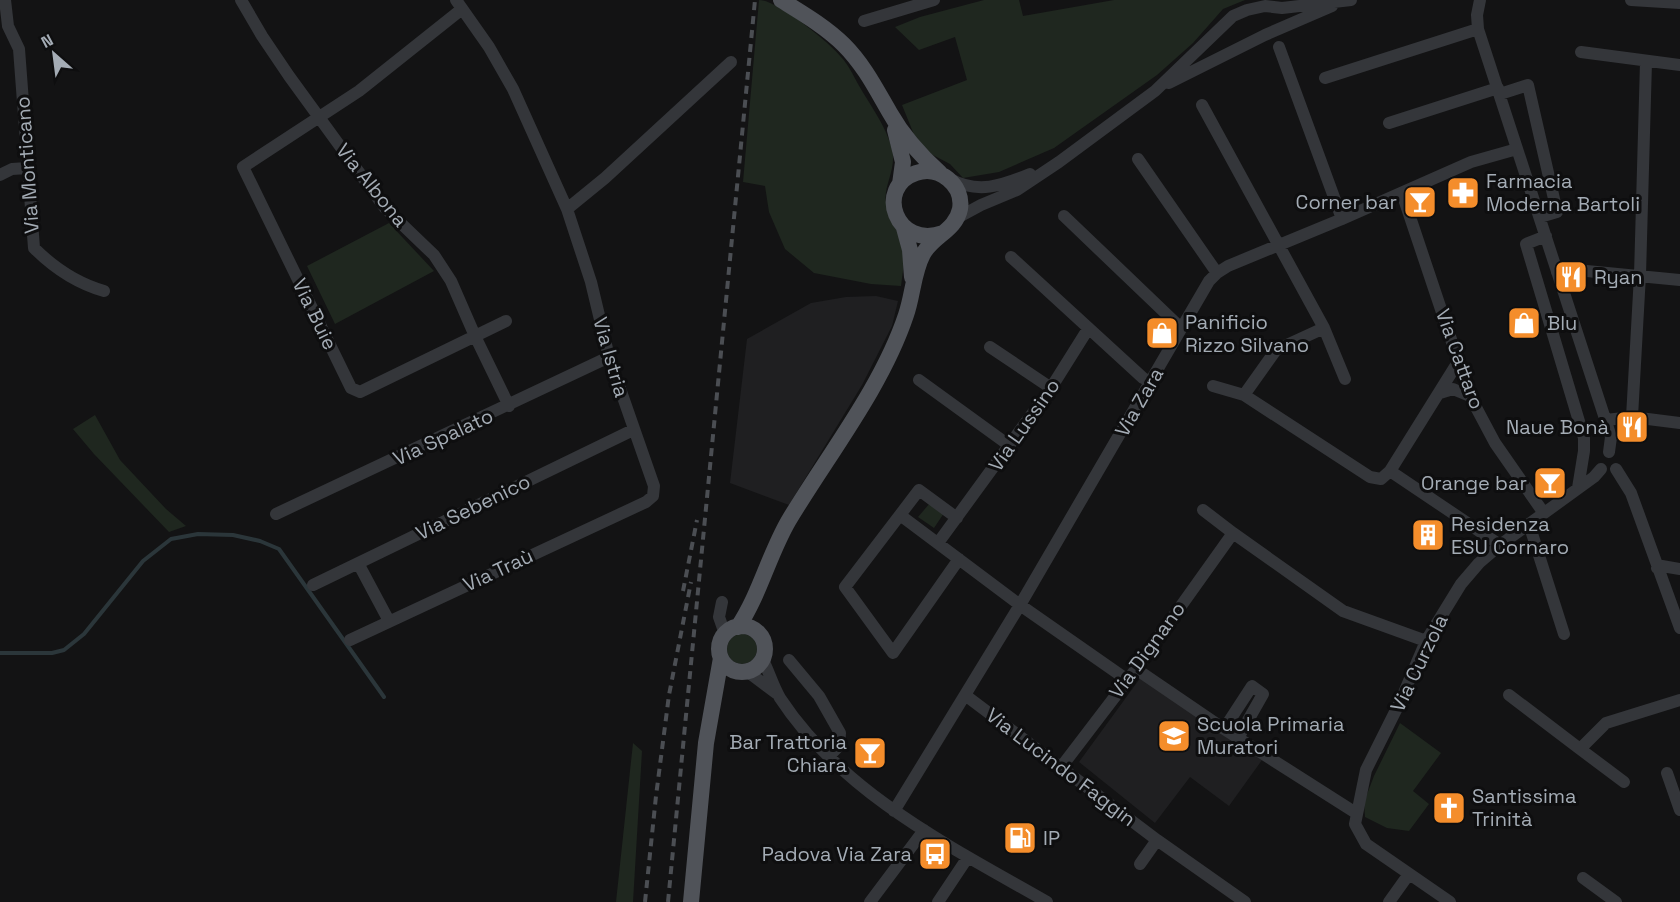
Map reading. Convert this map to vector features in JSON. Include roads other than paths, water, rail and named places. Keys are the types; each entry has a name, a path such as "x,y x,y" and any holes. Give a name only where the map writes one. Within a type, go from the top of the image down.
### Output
{"main road":[{"path":"691,902 706,742 721,658 719,645 757,592 765,568 788,521 820,473 885,363 907,313 922,255 928,246 951,227 960,208 960,198 956,188 917,152 891,115 871,79 844,45 806,15 781,0"},
{"path":"891,115 903,162 900,184 896,193 895,211 904,228 910,250 913,284"},
{"path":"900,184 918,172 929,171 944,176"},
{"path":"904,228 922,237 943,233"},
{"path":"713,703 728,681 754,669 763,660 765,645 758,632 757,592"},
{"path":"731,630 745,626 758,632"},
{"path":"721,658 732,670 744,672"}],"street":[{"name":"Via Monticano","path":"5,0 4,29 19,49 34,248 48,262 82,285 104,291"},
{"name":"Via Albona","path":"241,0 262,36 318,117 386,208 434,255 451,281 509,406"},
{"path":"864,21 934,0"},
{"path":"1480,0 1477,15 1478,29 1606,420 1611,437 1609,452"},
{"path":"1631,0 1680,3"},
{"path":"957,218 981,204 1017,190 1059,162 1155,91 1233,16 1247,9 1265,6 1282,8 1306,3 1347,1"},
{"path":"1155,91 1265,35 1347,1"},
{"path":"318,117 359,91 459,5"},
{"name":"Via Istria","path":"459,5 489,47 513,89 567,210 591,282 609,357 654,486 653,496 646,501"},
{"path":"1325,78 1478,29"},
{"path":"1279,47 1342,219"},
{"path":"1581,52 1680,65"},
{"path":"567,210 731,62"},
{"path":"1632,417 1640,275 1646,62"},
{"path":"1389,123 1499,91 1528,85 1557,212 1540,217"},
{"path":"1202,105 1324,328 1345,379"},
{"name":"Via Buie","path":"318,117 243,167 351,388 360,392 506,321"},
{"path":"1138,159 1216,273 1471,162 1517,148"},
{"path":"944,176 964,187 984,189 1017,180 1059,162"},
{"path":"0,176 12,169 27,168"},
{"name":"Via Cattaro","path":"1402,193 1470,396 1495,443 1543,513"},
{"path":"1064,216 1181,328"},
{"path":"1546,236 1526,244 1584,438 1578,488"},
{"path":"1011,257 1088,330 1143,378 1151,382"},
{"path":"1557,272 1566,269 1680,280"},
{"name":"Via Zara","path":"894,811 1020,605 1181,328 1216,273"},
{"path":"1244,395 1276,350 1324,328"},
{"name":"Via Lussino","path":"938,543 1051,388 1088,330"},
{"path":"990,347 1051,388"},
{"name":"Via Spalato","path":"276,514 609,357"},
{"path":"1213,386 1244,395 1371,477 1381,479 1390,471 1458,362"},
{"path":"919,380 1010,446"},
{"path":"1440,393 1453,389 1470,396"},
{"path":"1606,420 1632,417 1680,423"},
{"name":"Via Sebenico","path":"313,585 633,430"},
{"path":"1609,452 1618,459 1616,469 1631,493 1680,628"},
{"path":"1609,452 1603,454 1599,459 1601,469 1608,472 1616,469"},
{"name":"Via Curzola","path":"1356,813 1366,770 1400,702 1426,641 1461,584 1479,563 1500,545 1601,469"},
{"path":"1390,471 1500,545"},
{"path":"957,518 919,490 845,587 893,653 959,559"},
{"name":"Via Traù","path":"350,640 646,501"},
{"path":"1203,510 1343,611 1426,641"},
{"path":"900,515 1020,605 1126,679"},
{"path":"1529,524 1564,634"},
{"name":"Via Dignano","path":"1062,766 1126,679 1136,669 1233,533"},
{"path":"358,563 388,621"},
{"path":"1657,568 1662,566 1680,569"},
{"path":"722,602 719,617 731,630"},
{"path":"763,660 779,696 829,756 894,811 1047,902"},
{"path":"789,660 819,696 840,733 839,746 829,756"},
{"path":"1136,669 1224,729 1356,813 1355,824 1366,844 1450,902"},
{"path":"744,672 779,696"},
{"path":"1224,729 1252,686 1263,694 1238,738"},
{"name":"Via Lucindo Faggin","path":"965,694 1157,840 1245,902"},
{"path":"1509,695 1624,782"},
{"path":"1580,749 1606,723 1680,700"},
{"path":"1667,773 1680,810"},
{"path":"870,902 924,830"},
{"path":"1140,864 1157,840"},
{"path":"938,902 968,857"},
{"path":"1389,902 1409,874"},
{"path":"1583,878 1616,902"}],"waterway":[{"path":"0,653 52,653 64,650 84,634 143,561 171,539 198,534 233,535 260,541 279,549 384,697"}],"railway":[{"path":"668,902 755,0"},
{"path":"683,591 697,520"},
{"path":"645,902 669,695 691,582"}],"place":[{"name":"Farmacia Moderna Bartoli","path":"1463,193"},
{"name":"Corner bar","path":"1420,202"},
{"name":"Ryan","path":"1571,277"},
{"name":"Blu","path":"1524,323"},
{"name":"Panificio Rizzo Silvano","path":"1162,333"},
{"name":"Naue Bonà","path":"1632,427"},
{"name":"Orange bar","path":"1550,483"},
{"name":"Residenza ESU Cornaro","path":"1428,535"},
{"name":"Scuola Primaria Muratori","path":"1174,736"},
{"name":"Bar Trattoria Chiara","path":"870,753"},
{"name":"Santissima Trinità","path":"1449,808"},
{"name":"IP","path":"1020,838"},
{"name":"Padova Via Zara","path":"935,854"}]}
